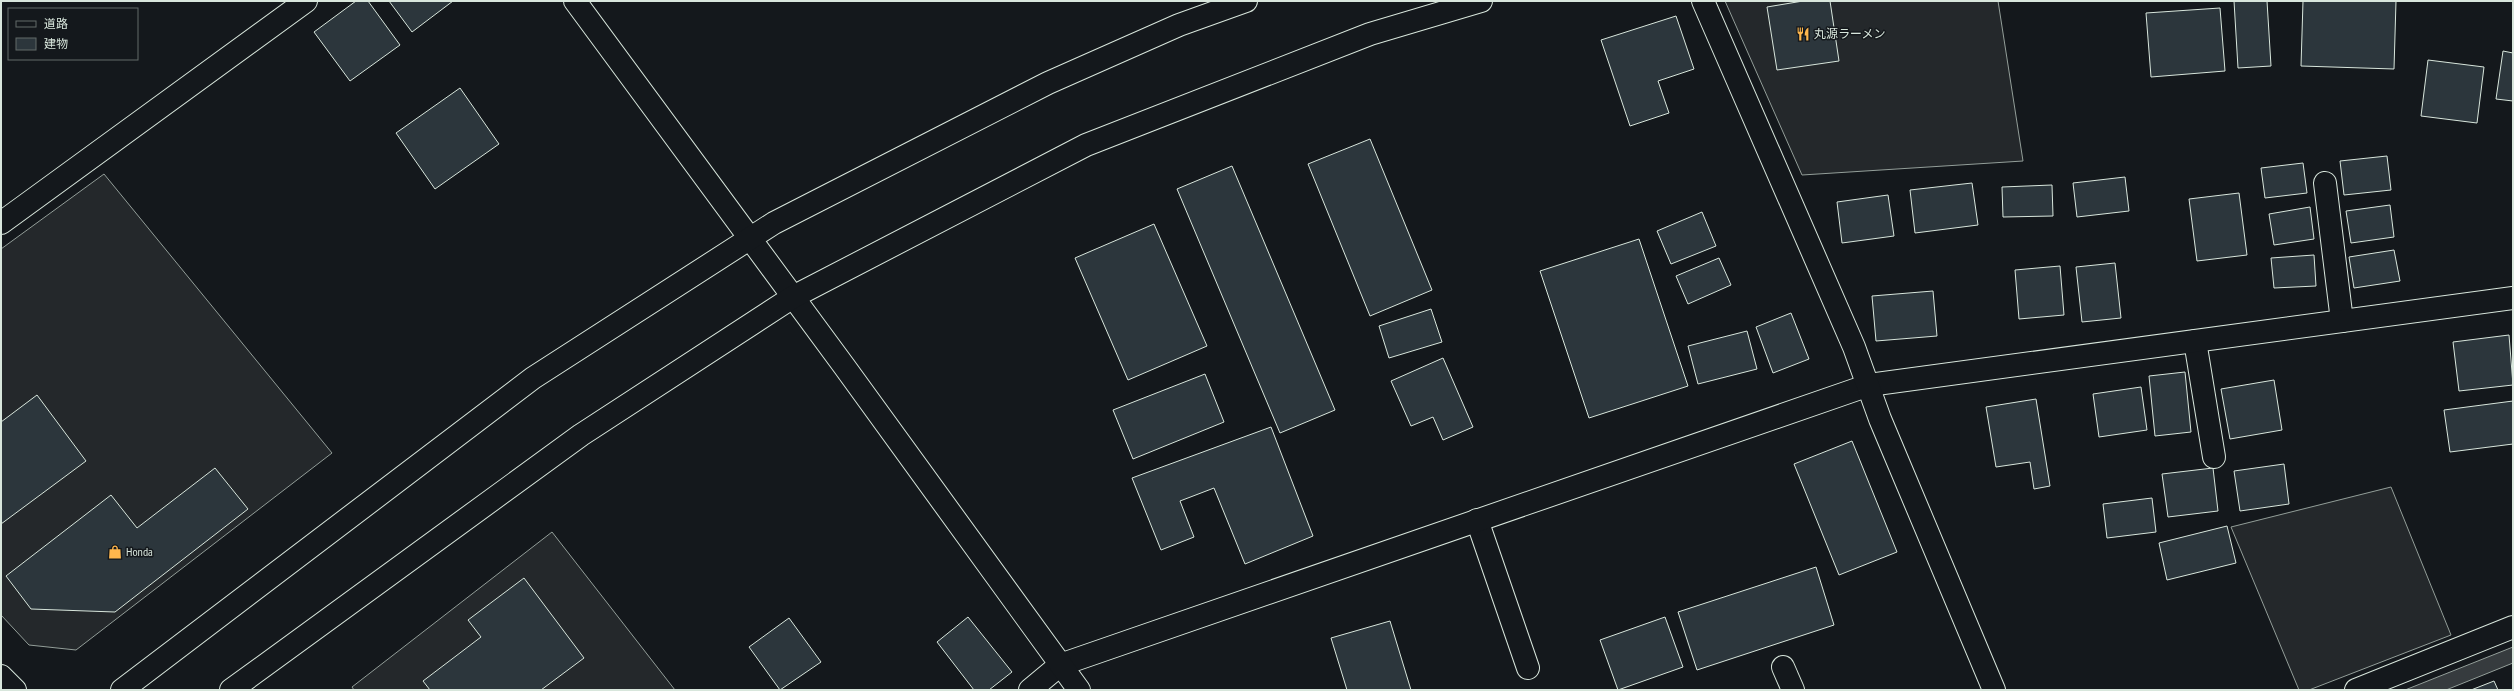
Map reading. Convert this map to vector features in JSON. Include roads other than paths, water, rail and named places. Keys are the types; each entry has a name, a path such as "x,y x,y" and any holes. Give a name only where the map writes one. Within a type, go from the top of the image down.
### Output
{"street":[{"path":"1,223 306,1"},
{"path":"575,1 794,297 1079,690"},
{"path":"122,690 533,378 774,223 1048,83 1179,25 1246,1"},
{"path":"237,687 581,435 794,297 1086,146 1370,34 1480,1"},
{"path":"1703,1 1854,347 1880,419 1994,690"},
{"path":"2325,183 2342,320"},
{"path":"1030,690 1060,665 1869,386 2342,320 2513,298"},
{"path":"2195,341 2214,456"},
{"path":"1478,520 1528,668"},
{"path":"2356,690 2513,627"},
{"path":"1783,667 1792,690"},
{"path":"1,676 15,690"}],"place":[{"name":"丸源ラーメン","path":"1803,34"},
{"name":"Honda","path":"115,552"}]}
